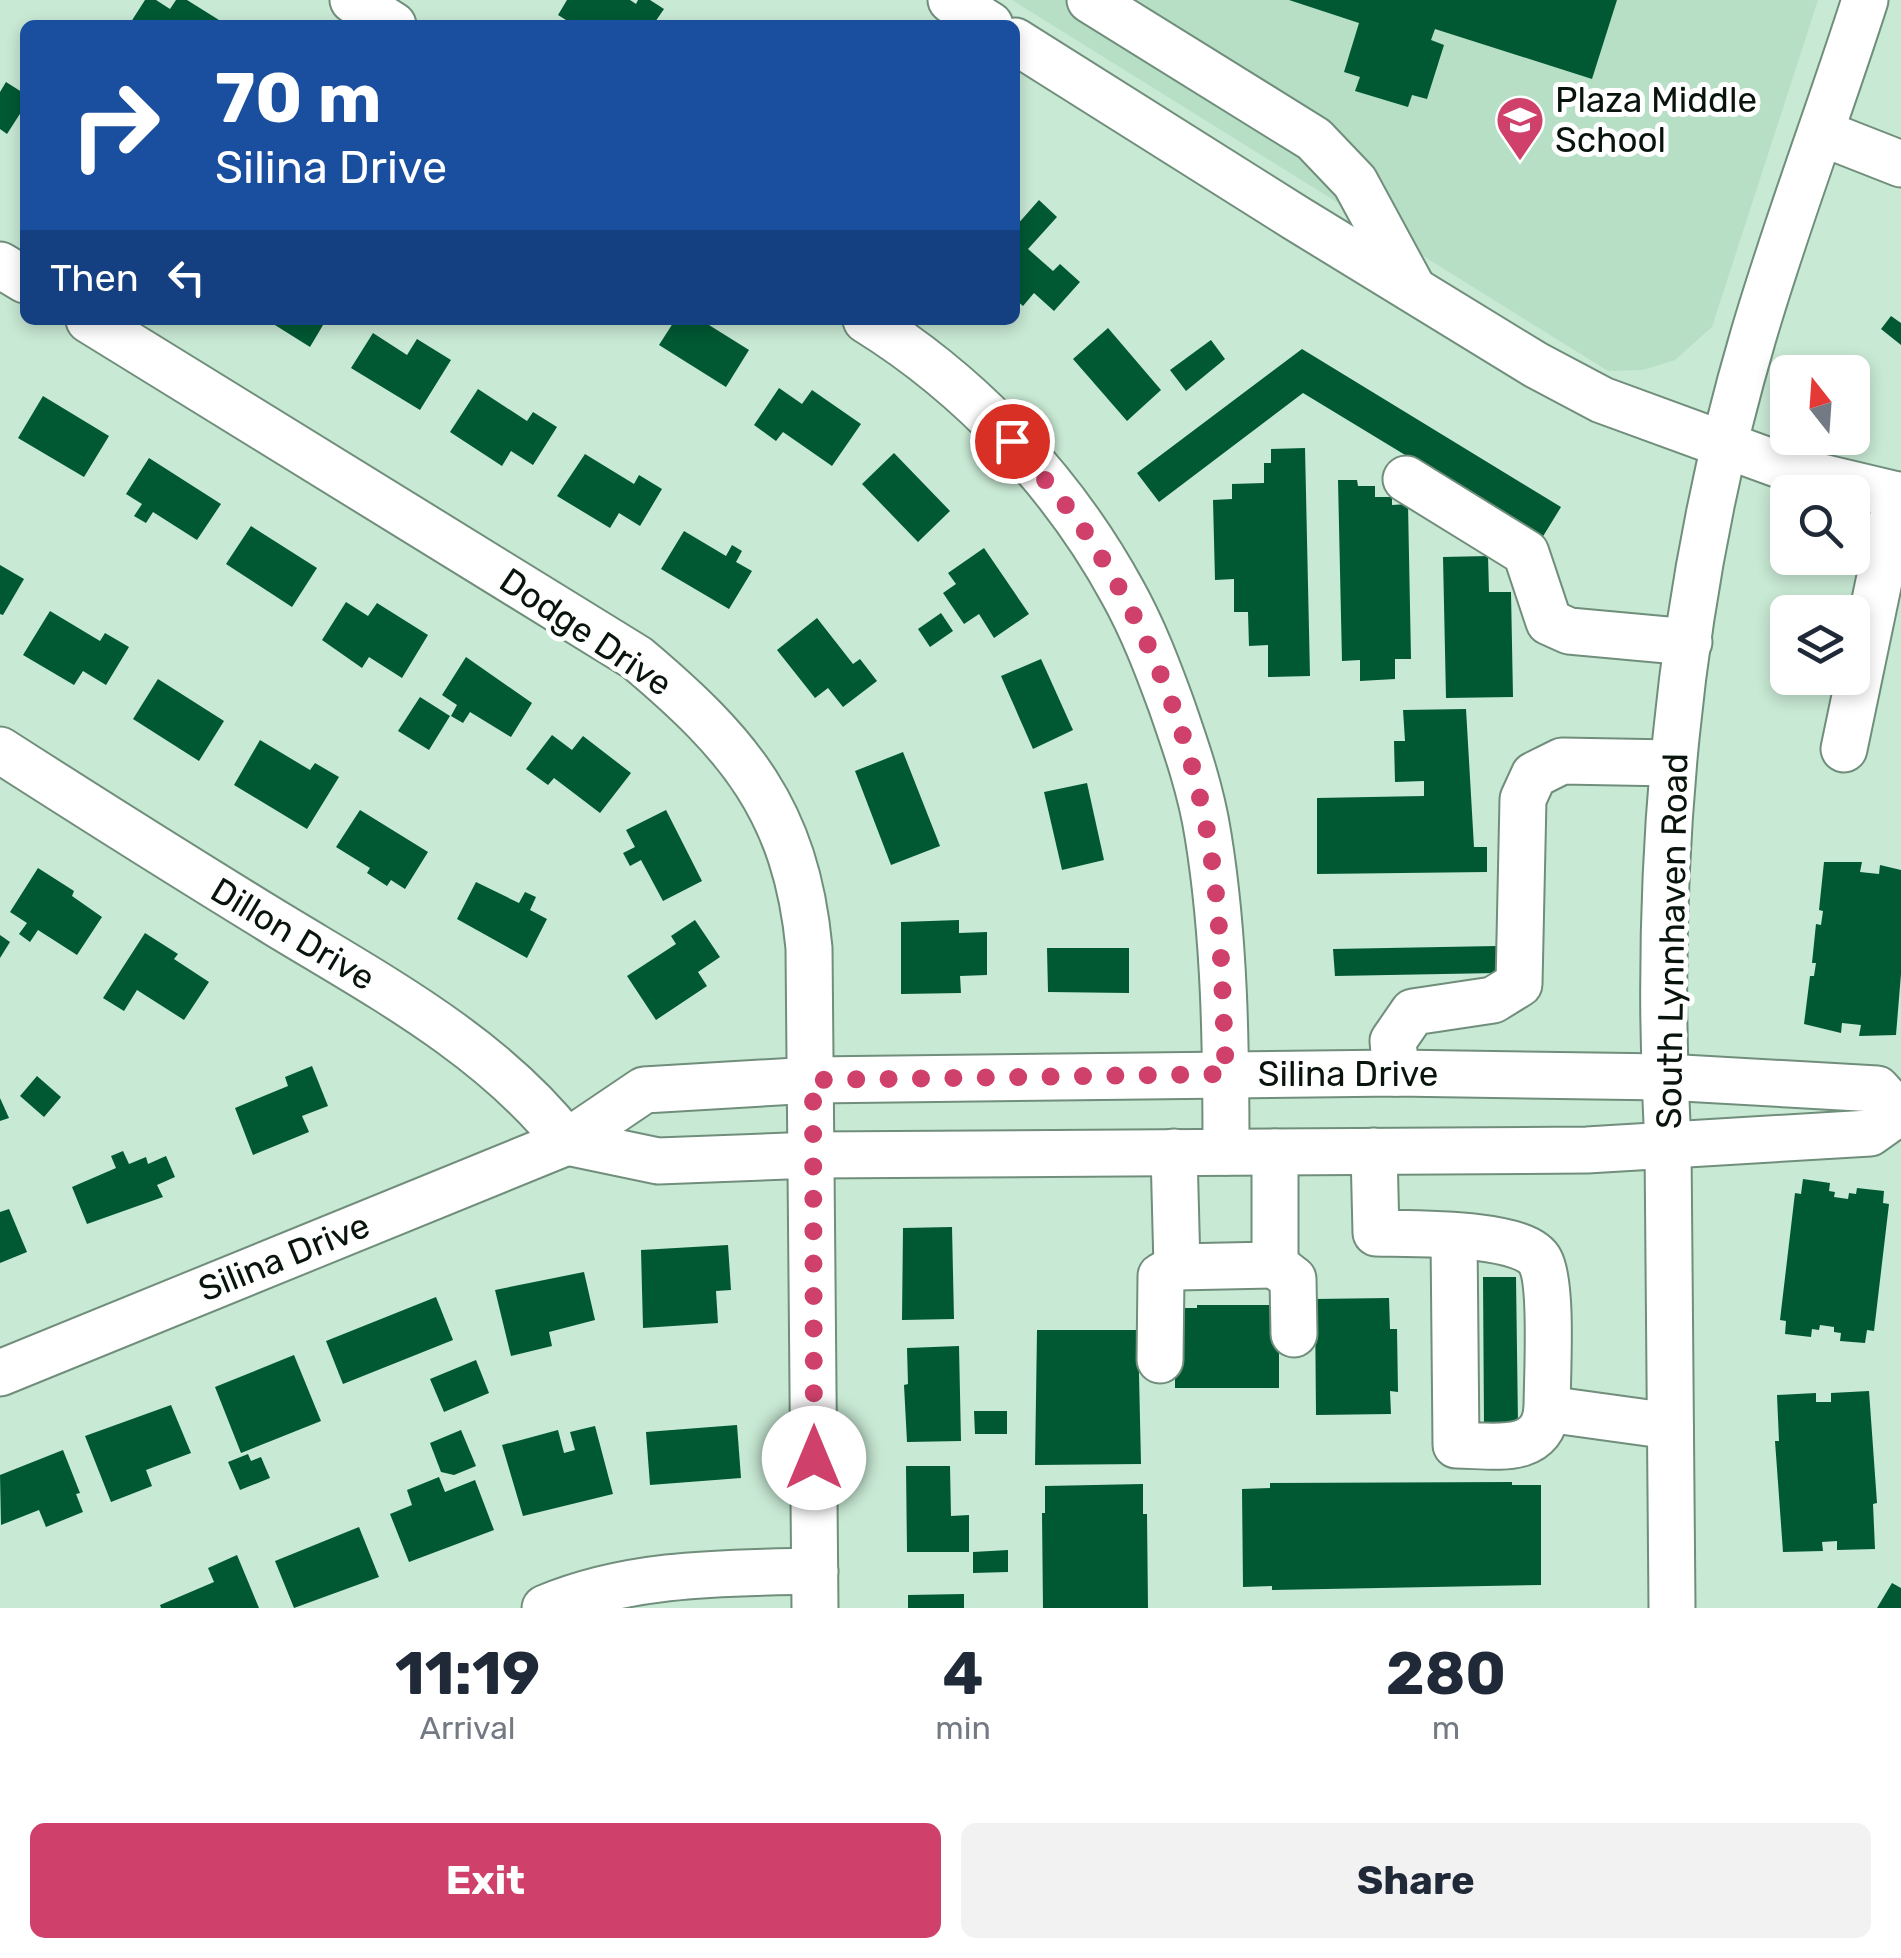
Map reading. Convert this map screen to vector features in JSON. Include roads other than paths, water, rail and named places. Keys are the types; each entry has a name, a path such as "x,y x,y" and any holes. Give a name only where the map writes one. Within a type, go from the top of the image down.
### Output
{"street":[{"path":"353,0 385,20"},
{"path":"951,0 982,20"},
{"path":"1090,0 1314,140 1354,182 1414,291"},
{"name":"South Lynnhaven Road","path":"1672,1608 1664,1077 1666,856 1673,763 1698,576 1725,444 1752,338 1865,0"},
{"path":"1020,43 1414,291 1602,400 1796,472 1899,496 1844,749"},
{"path":"1822,134 1901,164"},
{"name":"Dodge Drive","path":"97,325 637,658 696,708 738,756 770,805 792,853 805,905 809,948 815,1590"},
{"path":"874,325 955,386 1012,441 1081,526 1123,592 1150,648 1188,753 1208,833 1218,914 1226,1152"},
{"path":"1406,479 1526,553 1550,622 1568,632 1689,642"},
{"name":"Dillon Drive","path":"0,750 418,1010 487,1061 550,1120 567,1142"},
{"path":"1396,1073 1393,1041 1413,1012 1493,1000 1519,984 1524,799 1534,775 1562,762 1673,763"},
{"name":"Silina Drive","path":"0,1372 567,1142 644,1090 813,1080 1226,1074 1664,1077 1878,1089 1899,1111"},
{"path":"567,1142 658,1162 813,1155 1588,1150 1870,1134 1899,1111"},
{"path":"1374,1151 1376,1233 1454,1237 1501,1240 1524,1245 1540,1260 1546,1284 1548,1408 1545,1427 1523,1444 1456,1445 1454,1237"},
{"path":"1174,1152 1177,1267"},
{"path":"1275,1152 1275,1265"},
{"path":"1160,1360 1161,1276 1177,1267 1275,1265 1294,1279 1294,1334"},
{"path":"1548,1408 1670,1426"},
{"path":"545,1608 625,1584 685,1574 815,1590"}],"place":[{"name":"Plaza Middle School","path":"1520,162"}]}
